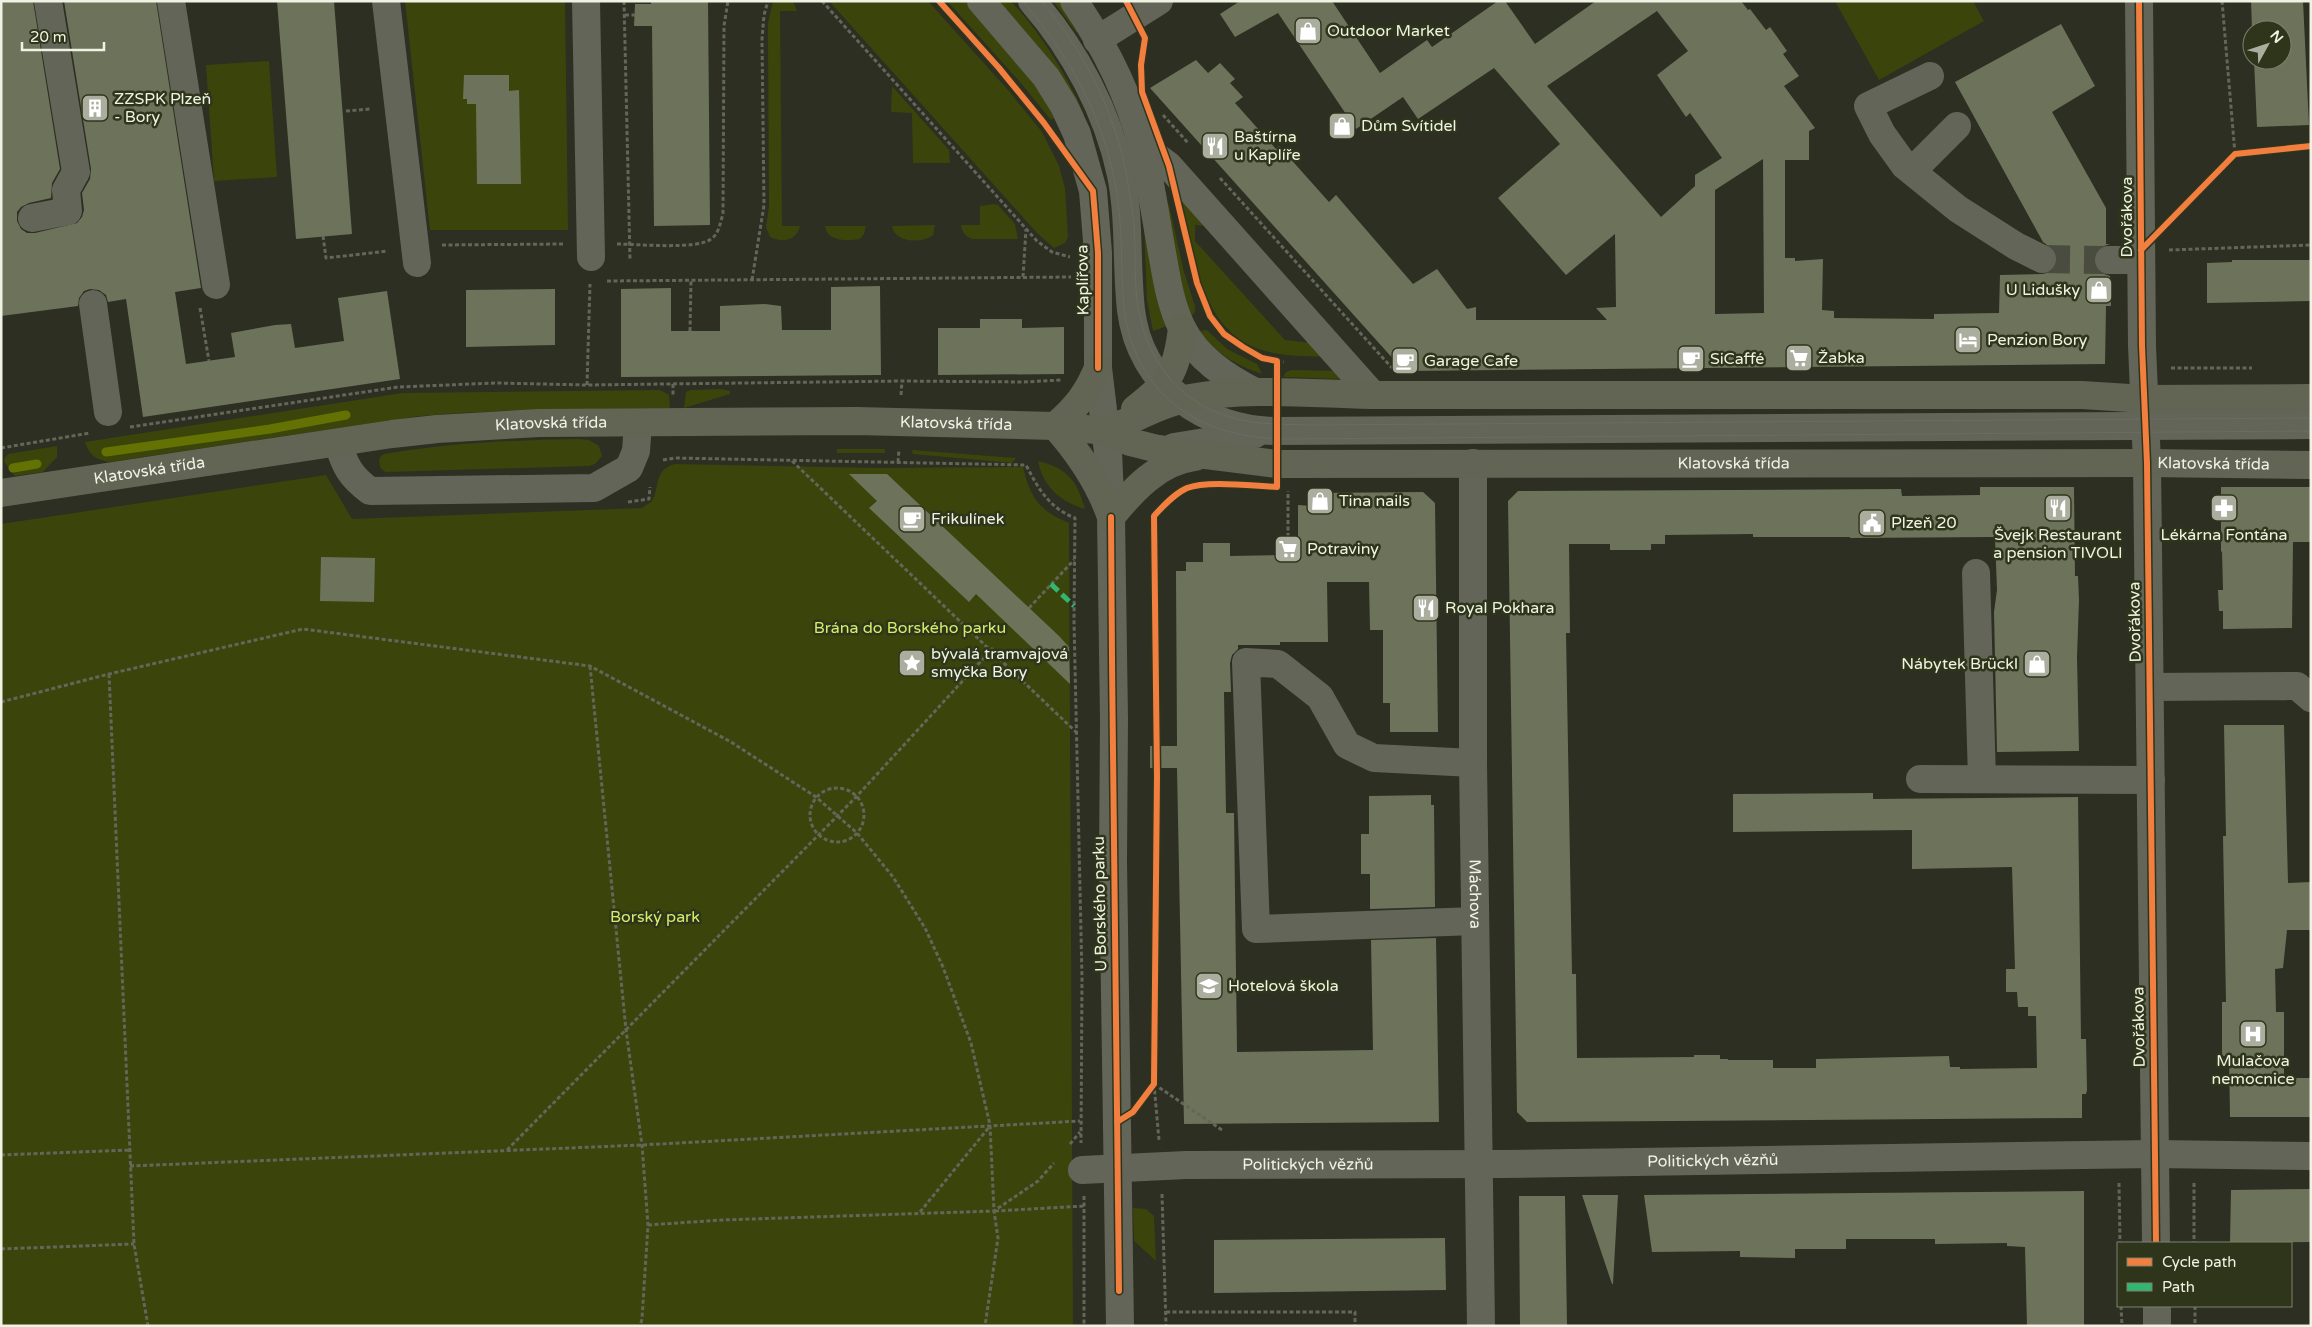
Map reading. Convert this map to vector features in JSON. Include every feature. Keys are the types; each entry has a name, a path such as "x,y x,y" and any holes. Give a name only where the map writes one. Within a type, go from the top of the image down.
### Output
{"main road":[{"path":"1106,431 1159,390 1172,392 1182,328"},
{"path":"1098,368 1088,390 1073,410 1055,426 1084,462 1096,482 1111,517 1142,482 1163,467 1186,458 1212,456"},
{"name":"Klatovská třída","path":"1172,392 1207,396 1266,393 1373,395 2082,395 2145,412 2311,398"},
{"name":"Klatovská třída","path":"1,493 437,429 494,425 638,423 857,421 1055,426 1106,431 1130,442 1158,449 1277,464 2147,463 2311,465"}],"street":[{"path":"32,218 68,211 66,190 76,172 48,1"},
{"path":"171,1 216,285"},
{"path":"386,1 417,263"},
{"path":"586,1 591,269"},
{"name":"Kaplířova","path":"981,1 1046,77 1064,106 1077,134 1087,164 1093,191 1098,253 1098,368 1106,431"},
{"path":"1032,1 1048,20 1071,54 1091,91 1108,129 1120,174 1126,211 1133,319 1144,354 1172,392"},
{"path":"1074,1 1098,40 1127,101 1141,145 1168,286 1182,328"},
{"path":"1098,40 1159,1"},
{"name":"Dvořákova","path":"2139,1 2141,255 2147,463 2156,1242"},
{"path":"1930,76 1868,106 1882,134 1912,172 1958,210 2016,246 2042,259"},
{"path":"1912,172 1957,126"},
{"path":"1141,145 1169,166 1373,395"},
{"name":"Dvořákova","path":"2109,260 2141,255"},
{"path":"93,304 108,412"},
{"name":"Klatovská třída","path":"1182,328 1196,349 1213,366 1233,381 1266,393"},
{"name":"Klatovská třída","path":"1172,392 1203,414 1229,424 1270,431"},
{"name":"Klatovská třída","path":"1158,449 1270,431 2145,412 2311,425"},
{"path":"338,443 345,465 355,480 370,491 594,488 614,479 629,468 636,451 638,423"},
{"name":"U Borského parku","path":"1106,431 1111,517 1120,1326"},
{"name":"Máchova","path":"1473,463 1473,763 1481,1326"},
{"path":"1976,573 1982,779"},
{"path":"1473,763 1374,758 1348,745 1320,697 1278,664 1246,662 1256,929 1475,921"},
{"path":"2150,687 2297,686 2311,698"},
{"path":"1920,779 2151,780"},
{"name":"Politických vězňů","path":"1082,1170 1160,1167 2154,1154 2311,1156"},
{"path":"2157,1307 2157,1326"}],"path":[{"path":"624,1 630,259"},
{"path":"752,280 764,205 762,38 764,15 768,1"},
{"path":"822,1 1037,241 1052,252 1074,258"},
{"path":"2222,1 2235,154"},
{"path":"625,15 635,15"},
{"path":"1162,114 1195,150"},
{"path":"2229,160 2235,154 2244,153"},
{"path":"1214,172 1398,374"},
{"path":"1023,277 1026,228"},
{"path":"2141,255 2311,246"},
{"path":"587,386 591,269 692,280 1074,276 1074,286"},
{"path":"690,331 692,280"},
{"path":"205,340 209,361"},
{"path":"1266,393 1277,362 1269,360"},
{"path":"2143,368 2262,368"},
{"path":"1024,382 1065,380"},
{"path":"657,465 667,458 1026,464 1046,499 1063,513 1075,518 1076,732 1079,784 1082,978 1080,1132 1084,1206 1084,1326"},
{"path":"791,460 992,649 1076,732"},
{"path":"649,499 650,479"},
{"path":"1288,486 1288,537"},
{"path":"1029,608 1074,560"},
{"path":"1,702 109,674 303,629 590,666 731,742 816,797 857,833 893,877 925,928 943,967 971,1043 990,1125 994,1210 998,1238 985,1326"},
{"path":"506,1150 838,816 992,649"},
{"path":"590,666 626,1030 642,1145 648,1225 640,1326"},
{"path":"109,674 134,1244 148,1326"},
{"path":"832,788 850,790 857,796 862,803 864,821 857,833 846,841 838,843 829,842 818,835 810,823 809,814 816,797 823,791 832,788"},
{"path":"1154,1074 1159,1130"},
{"path":"1149,1091 1154,1084"},
{"path":"1154,1084 1222,1130"},
{"path":"130,1166 642,1145 1080,1121"},
{"path":"919,1213 990,1125"},
{"path":"1068,1146 1080,1132"},
{"path":"1,1155 130,1150"},
{"path":"2193,1154 2194,1242"},
{"path":"2118,1155 2120,1242"},
{"path":"994,1210 1038,1181 1056,1160"},
{"path":"1160,1167 1166,1326"},
{"path":"648,1225 722,1220 1084,1206"},
{"path":"1,1249 134,1244"},
{"path":"2122,1307 2122,1326"},
{"path":"2195,1307 2195,1326"},
{"path":"1166,1312 1355,1312 1355,1326"}],"green space":[{"path":"405,1 565,1 568,230 430,230"},
{"path":"773,1 793,1 797,11 780,11 782,226 800,226 796,235 784,240 770,237 766,227 769,206 768,23"},
{"path":"829,1 928,1 1008,90 1042,132 1059,166 1065,188 1068,237 1065,243 1054,248 1037,233"},
{"path":"947,1 970,1 1004,40 1055,114 1054,118 1051,120 1020,82"},
{"path":"993,1 1011,1 1033,27 1069,83 1084,114 1081,117"},
{"path":"1053,1 1061,1 1082,33 1076,32"},
{"path":"1835,1 1973,1 1984,21 1879,80"},
{"path":"269,61 277,177 214,181 206,65"},
{"path":"892,86 949,150 950,163 913,163 912,113 891,112"},
{"path":"1181,196 1206,226 1195,225 1195,241 1285,340 1321,344 1330,357 1292,356 1269,352 1246,343 1228,329 1214,311 1204,290"},
{"path":"1166,203 1169,205 1184,272 1195,306 1195,312 1191,317 1182,295"},
{"path":"998,205 1015,224 1018,239 972,239 967,237 961,225 980,225 980,206"},
{"path":"935,225 933,235 916,241 903,239 898,236 892,226"},
{"path":"825,226 866,226 864,234 860,239 850,240 834,238"},
{"path":"1144,226 1167,326 1153,331 1147,300"},
{"path":"1207,330 1227,349 1257,364 1262,374 1227,358 1199,331"},
{"path":"1291,370 1344,371 1342,379 1283,377 1286,372"},
{"path":"722,389 730,391 730,394 684,408 686,392 691,390"},
{"path":"660,390 669,395 670,408 513,411 420,416 109,462 94,456 85,442 402,393"},
{"path":"589,440 599,446 602,456 595,464 589,466 386,472 379,464 380,457 384,454 432,447 505,441"},
{"path":"57,446 57,457 43,472 15,476 5,463 4,459 8,454"},
{"path":"837,449 885,449 885,453 837,453"},
{"path":"912,450 1016,458 1012,463 913,454"},
{"path":"1038,461 1057,468 1070,477 1075,483 1085,509 1068,502 1054,492 1044,478"},
{"name":"Borský park","path":"675,464 881,468 1023,467 1029,487 1038,502 1051,514 1069,523 1073,1326 1,1326 1,524 326,475 352,519 642,508 652,501 664,470 668,466"},
{"path":"1133,1208 1146,1209 1154,1216 1156,1261 1134,1241"}],"building":[{"name":"ZZSPK Plzeň - Bory","path":"1,1 33,1 60,169 52,183 51,198 29,203 21,207 17,212 17,221 21,229 27,233 35,233 77,223 82,217 84,210 82,193 90,179 91,169 64,1 156,1 201,288 175,292 186,364 235,357 231,333 275,325 291,324 295,348 344,341 338,298 387,291 400,379 143,417 126,299 108,302 106,295 99,290 90,289 84,291 79,298 78,306 1,316"},
{"path":"277,1 334,1 352,234 296,239"},
{"path":"651,1 708,1 710,225 654,226 652,26 634,26 635,4 651,4"},
{"path":"1240,1 1332,1 1380,73 1427,40 1432,47 1498,1 1505,1 1535,44 1596,1 1741,1 1748,10 1750,9 1766,30 1770,27 1787,51 1783,54 1799,76 1784,86 1815,128 1809,131 1809,160 1785,160 1785,258 1795,258 1795,261 1823,259 1822,310 1834,311 1834,318 1934,319 1934,314 1999,313 2000,275 2043,274 2050,272 2056,266 2058,259 2055,251 2043,242 1955,82 2061,24 2095,86 2052,112 2106,208 2106,244 2110,244 2101,247 2095,253 2093,260 2095,267 2101,273 2110,276 2111,306 2106,306 2105,364 1404,371 1150,88 1196,60 1208,73 1220,63 1235,79 1230,83 1243,97 1235,103 1276,149 1279,146 1329,202 1336,195 1413,284 1437,269 1467,309 1476,307 1476,320 1607,320 1596,308 1616,307 1615,234 1566,275 1498,198 1560,144 1494,68 1418,119 1403,97 1356,129 1278,13 1235,37 1220,14","holes":["1657,11 1688,51 1657,75 1686,117 1690,113 1722,158 1695,175 1695,186 1661,217 1547,86","1763,159 1764,313 1715,314 1715,190"]},
{"path":"2251,1 2303,1 2309,125 2257,127 2254,70 2292,70 2292,20 2252,20"},
{"path":"464,75 509,75 509,91 519,90 521,184 477,184 476,104 467,104 467,99 463,99"},
{"path":"2232,260 2311,260 2311,301 2207,303 2207,263 2232,262"},
{"path":"880,286 881,375 621,377 621,289 671,288 671,331 720,331 720,306 765,304 781,306 782,330 831,330 831,287"},
{"path":"555,289 555,345 466,347 466,290"},
{"path":"980,319 1022,319 1022,328 1064,327 1064,374 938,375 938,328 980,328"},
{"name":"Brána do Borského parku","path":"849,474 887,474 1059,636 1069,647 1070,684 976,594 969,602 869,508 877,501"},
{"path":"1980,487 2074,487 2075,576 2078,576 2079,600 2077,657 2079,751 1997,752 1994,612 1997,590 1995,537 1850,538 1753,537 1753,534 1665,535 1665,544 1651,544 1651,550 1610,550 1610,544 1569,544 1570,633 1566,633 1572,974 1576,974 1577,1058 1720,1055 1720,1059 1728,1060 1773,1060 1773,1068 1816,1068 1816,1059 1949,1056 1950,1067 1960,1067 1960,1069 2037,1068 2036,1016 2028,1016 2028,1007 2018,1007 2017,992 2006,992 2006,969 2015,969 2012,867 1912,869 1912,830 1733,832 1733,794 1873,793 1873,799 2078,797 2081,1039 2086,1039 2087,1090 2086,1094 2082,1094 2082,1118 1527,1122 1517,1112 1508,501 1518,491 1901,489 1902,496 1980,495"},
{"path":"2221,487 2311,487 2311,542 2293,542 2292,628 2223,629 2223,611 2219,611 2218,590 2223,590"},
{"path":"1423,492 1435,503 1438,732 1390,732 1390,703 1383,703 1383,630 1370,630 1369,582 1327,582 1328,642 1280,642 1280,645 1238,645 1238,649 1232,655 1230,663 1231,692 1224,692 1226,813 1234,813 1237,1052 1373,1050 1371,940 1436,938 1439,1122 1184,1124 1177,768 1150,768 1150,746 1177,746 1176,571 1186,571 1186,562 1203,562 1203,543 1230,543 1230,556 1278,555 1278,541 1298,541 1298,505 1312,506 1312,493"},
{"path":"321,557 375,558 374,602 320,601"},
{"path":"2224,725 2284,725 2288,883 2311,882 2311,930 2287,930 2283,968 2275,969 2276,1012 2284,1012 2284,1078 2311,1078 2311,1117 2230,1117 2229,1056 2222,1056 2222,1002 2226,1002 2223,836 2226,836"},
{"path":"1431,795 1431,805 1434,805 1435,907 1370,909 1370,874 1361,874 1361,834 1369,834 1369,796"},
{"path":"2311,1189 2311,1242 2230,1242 2231,1190"},
{"path":"2084,1191 2084,1326 2027,1326 2025,1247 2007,1246 2007,1243 1935,1244 1935,1239 1846,1239 1846,1249 1795,1249 1795,1258 1740,1257 1740,1251 1652,1252 1644,1195"},
{"path":"1582,1195 1618,1195 1613,1284 1612,1284"},
{"path":"1519,1196 1565,1196 1567,1326 1520,1326"},
{"path":"1445,1238 1446,1290 1214,1293 1214,1240"}],"waterway":[{"path":"106,452 270,429 346,415"},
{"path":"13,468 37,464"}],"tunnel":[{"path":"2042,259 2109,260"}],"tram line":[{"path":"1023,1 1074,73 1099,125 1108,152 1119,210 1124,307 1134,350 1147,374 1163,394 1182,410 1204,423 1229,432 1256,437 1285,439 2311,431"},
{"path":"1041,1 1056,19 1083,59 1105,103 1121,149 1134,224 1137,300 1147,340 1155,358 1179,389 1213,411 1233,418 1261,423 1308,425 2311,418"}],"marked path":[{"path":"1051,584 1074,606"}],"cycle path":[{"path":"939,1 999,68 1044,123 1093,191 1098,253 1098,368"},
{"path":"1117,1122 1133,1112 1154,1084 1157,776 1154,516 1165,504 1187,488 1206,484 1277,487 1277,361 1262,358 1243,347 1224,334 1210,316 1197,283 1169,166 1142,92 1141,65 1145,38 1126,1"},
{"path":"2139,1 2142,346 2147,463 2156,1242"},
{"path":"2141,250 2235,154 2311,146"},
{"path":"1111,517 1119,1291"}],"place":[{"name":"Outdoor Market","path":"1308,31"},
{"name":"ZZSPK Plzeň - Bory","path":"95,108"},
{"name":"Dům Svítidel","path":"1342,126"},
{"name":"Baštírna u Kaplíře","path":"1215,146"},
{"name":"U Lidušky","path":"2099,290"},
{"name":"Penzion Bory","path":"1968,340"},
{"name":"Žabka","path":"1799,358"},
{"name":"SiCaffé","path":"1691,359"},
{"name":"Garage Cafe","path":"1405,361"},
{"name":"Tina nails","path":"1320,501"},
{"name":"Švejk Restaurant a pension TIVOLI","path":"2058,508"},
{"name":"Lékárna Fontána","path":"2224,508"},
{"name":"Frikulínek","path":"912,519"},
{"name":"Plzeň 20","path":"1872,523"},
{"name":"Potraviny","path":"1288,549"},
{"name":"Royal Pokhara","path":"1426,608"},
{"name":"bývalá tramvajová smyčka Bory","path":"912,663"},
{"name":"Nábytek Brückl","path":"2037,664"},
{"name":"Hotelová škola","path":"1209,986"},
{"name":"Mulačova nemocnice","path":"2253,1034"}]}
